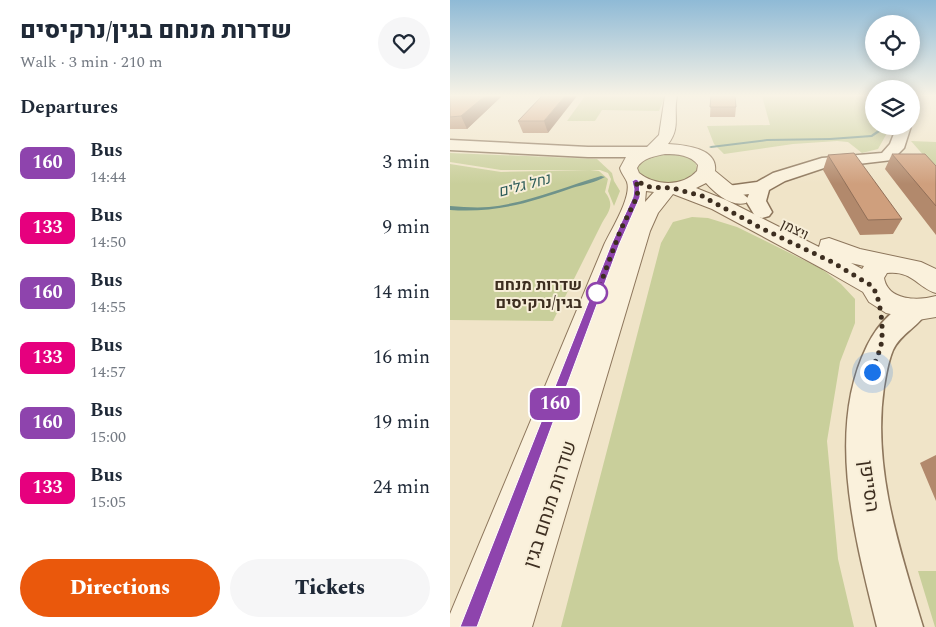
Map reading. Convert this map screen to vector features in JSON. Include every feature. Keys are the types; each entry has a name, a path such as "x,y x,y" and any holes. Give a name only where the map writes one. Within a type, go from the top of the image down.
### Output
{"street":[{"path":"641,162 668,136 670,125"},
{"path":"680,125 682,145 688,151"},
{"path":"663,196 677,201 720,196 761,188 779,177 809,166 830,162 886,157 892,154 898,147 901,135"},
{"path":"450,145 588,152 641,162"},
{"path":"588,152 641,162 677,149 688,151"},
{"name":"ויצמן","path":"688,151 704,160 707,166 706,173 720,196 761,228 832,262 874,289 896,306 927,311"},
{"name":"ויצמן","path":"641,162 650,187 663,196 720,196 762,212 839,250 862,258 917,269 936,283"},
{"name":"שדרות מנחם בגין","path":"469,627 615,245 637,197 641,162"},
{"path":"663,196 700,179 706,173"},
{"path":"761,188 756,200 762,212"},
{"name":"שדרות מנחם בגין","path":"508,627 639,231 663,196"},
{"path":"874,289 871,279 872,272 877,268 894,264"},
{"name":"הסייפן","path":"874,289 880,310 881,344"},
{"name":"הסייפן","path":"900,627 867,484 864,441 866,404 869,382 881,344 895,324 927,311"}],"green space":[{"path":"865,125 865,135 886,135 878,149 862,153 848,142 837,141 793,144 724,154 714,144 707,126"},
{"path":"911,141 936,142 936,165 932,165"},
{"path":"450,153 597,159 612,173 620,191 614,206 608,191 611,179 608,173 600,170 501,170 450,162"},
{"path":"660,154 679,154 693,160 697,169 689,178 664,184 652,182 638,173 638,165 644,159"},
{"path":"450,164 501,172 590,170 599,171 608,179 605,192 610,201 609,211 553,321 450,320"},
{"path":"692,217 708,218 737,227 822,269 841,284 855,299 855,323 840,362 827,441 838,559 854,627 561,627 661,243 673,222"},
{"path":"918,571 936,571 936,627 935,627"}],"building":[{"path":"854,153 902,219 868,220 828,155"},
{"path":"892,154 925,154 936,166 936,206"}],"waterway":[{"name":"נחל גלים","path":"711,147 767,140 830,139 874,135"},
{"name":"נחל גלים","path":"450,208 469,210 489,209 528,201 603,177"}],"bus line":[{"name":"160","path":"469,627 621,229 637,197 636,181"}],"place":[{"name":"שדרות מנחם בגין/נרקיסים","path":"597,293"}],"route":[{"path":"597,293 621,229 637,197 636,181 650,187 688,191 717,202 761,228 832,262 872,286 876,291 880,310 881,344 872,372"}]}
